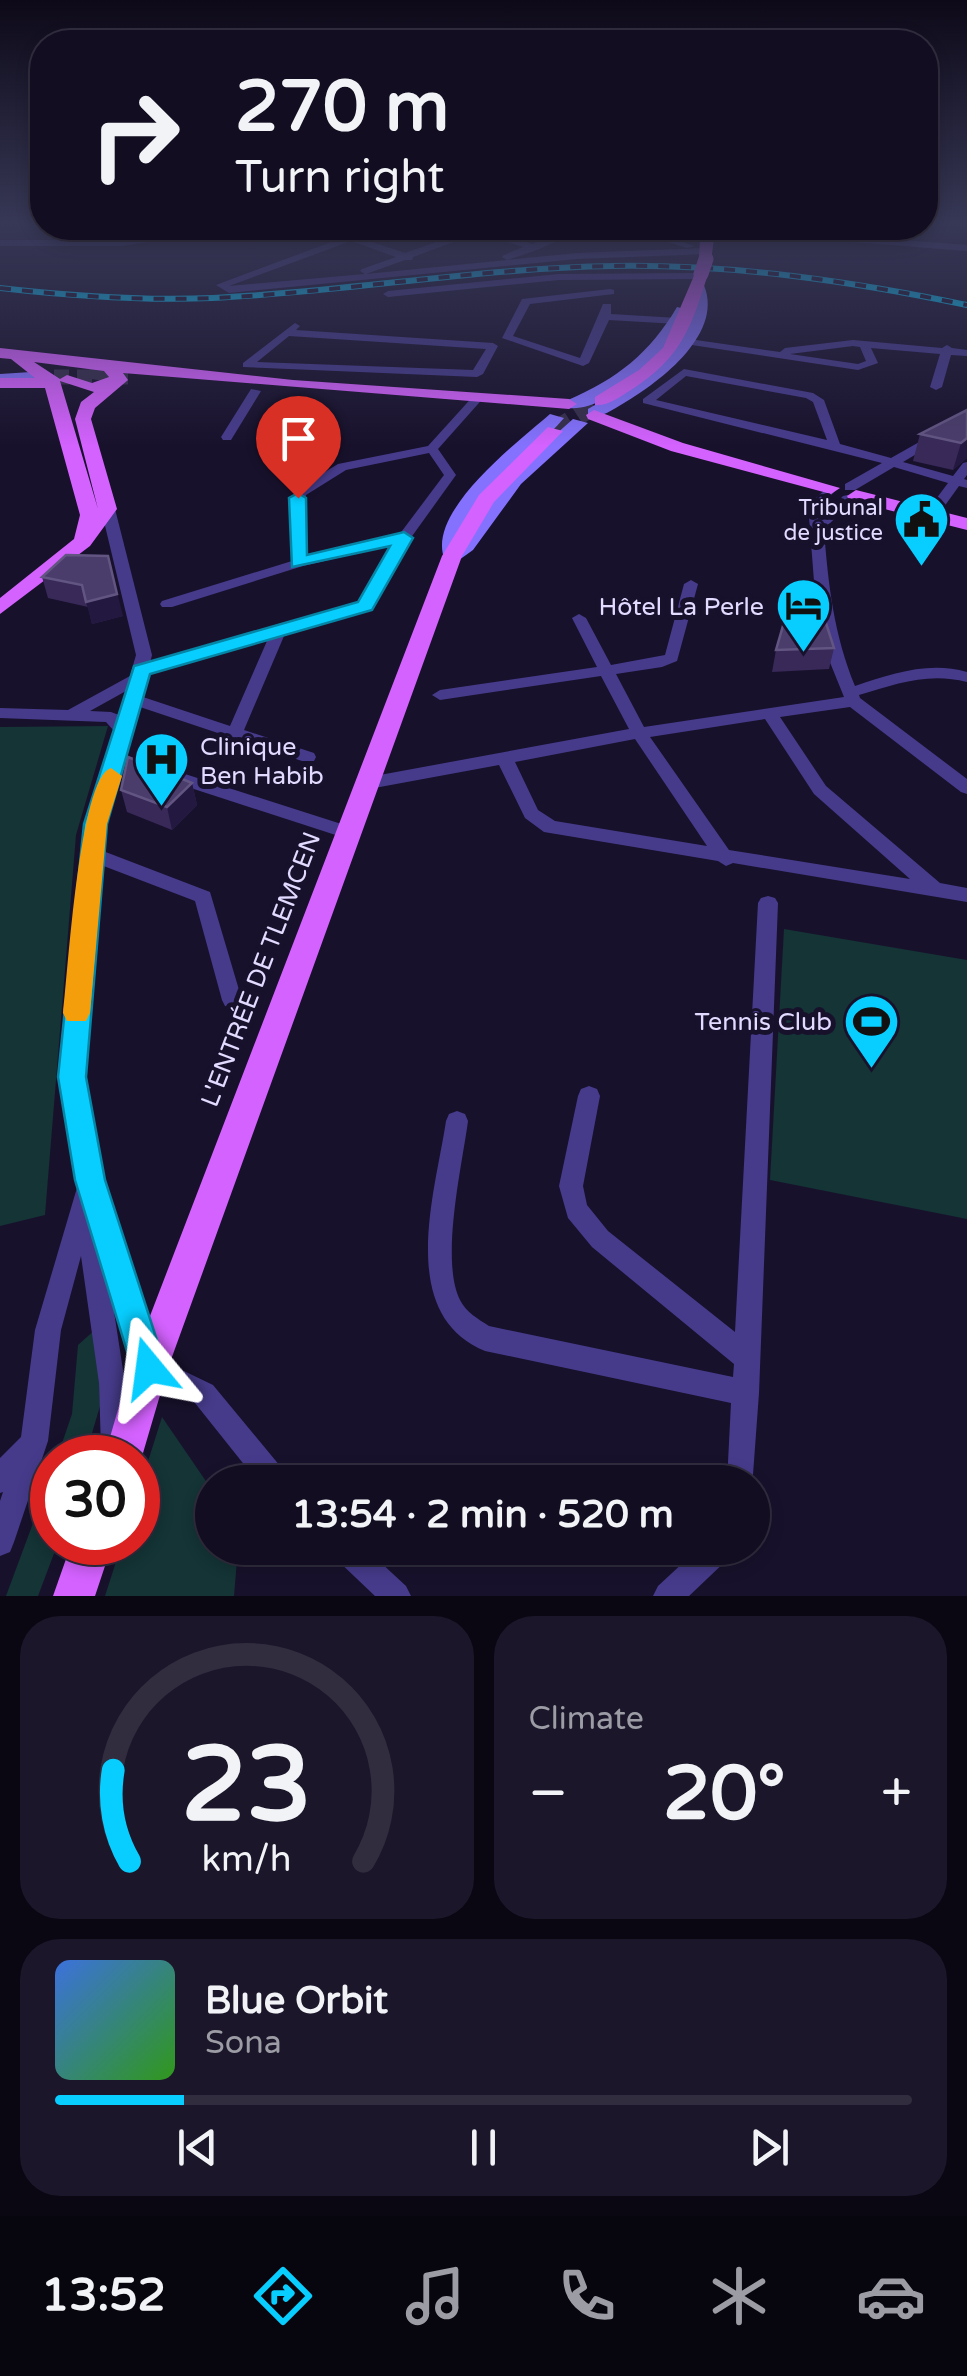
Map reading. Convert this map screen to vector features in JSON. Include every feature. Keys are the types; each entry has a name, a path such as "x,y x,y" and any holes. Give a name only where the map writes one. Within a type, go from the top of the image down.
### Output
{"main road":[{"name":"L'ENTRÉE DE TLEMCEN","path":"149,1368 452,556 486,499 576,415 644,364 678,321 688,297"},
{"name":"L'ENTRÉE DE TLEMCEN","path":"576,415 622,388 674,349 694,297"},
{"path":"688,345 701,297"},
{"name":"L'ENTRÉE DE TLEMCEN","path":"576,415 648,382 688,345"},
{"path":"4,356 119,376 261,382 291,389 477,399 576,415 677,447 967,524"},
{"path":"0,378 10,366 4,356"},
{"path":"4,356 59,381"},
{"path":"83,542 90,515 59,381 61,372 89,372"},
{"path":"0,378 59,381 92,388 119,376"},
{"path":"0,608 10,594 83,542 108,509 83,419 88,406 119,376"},
{"path":"0,378 31,377"},
{"path":"130,1435 149,1368"},
{"path":"74,1596 85,1565"}],"street":[{"path":"559,297 526,301 507,338 583,363 605,317 609,297"},
{"path":"605,317 678,321"},
{"path":"261,382 246,364 290,330 358,341 493,346 477,374 477,399 432,449 342,467 300,494 298,563"},
{"path":"769,354 828,342 947,348 967,354"},
{"path":"864,344 872,363 858,367 688,345 684,372 646,401 836,446 885,464 961,483"},
{"path":"936,387 947,348"},
{"path":"648,382 684,372 809,395 818,400 836,446"},
{"path":"261,382 477,374"},
{"path":"227,438 261,382"},
{"path":"967,419 843,491 817,498 822,594 832,650 851,697 967,788"},
{"path":"73,714 140,674 365,606 404,538 450,474 432,449"},
{"path":"820,526 843,491 852,453"},
{"path":"930,516 961,483 967,466"},
{"path":"108,509 144,656 135,700 96,824 72,1077 90,1180 94,1263 112,1383 114,1435"},
{"path":"167,604 298,563 404,538"},
{"path":"440,695 672,658 692,584"},
{"path":"579,618 639,733 726,859"},
{"path":"234,732 278,633"},
{"path":"370,783 639,733 770,715 851,697 930,670 949,670 967,677"},
{"path":"135,700 308,756"},
{"path":"0,713 112,717 124,733"},
{"path":"770,715 789,750 820,790 936,891"},
{"path":"116,758 351,834"},
{"path":"504,759 531,814 550,828 967,895"},
{"path":"92,854 203,897 232,1000"},
{"path":"742,1465 768,903"},
{"path":"589,1096 572,1186 576,1210 600,1238 747,1358"},
{"path":"456,1121 440,1272 450,1307 464,1325 485,1338 746,1393"},
{"path":"35,1435 48,1330 90,1180"},
{"path":"90,1180 149,1368 204,1394 261,1465"},
{"path":"64,1273 94,1263"},
{"path":"0,1479 30,1445"},
{"path":"0,1542 30,1452"},
{"path":"363,1565 396,1596"},
{"path":"668,1596 700,1565"}],"green space":[{"path":"108,726 76,835 45,1215 0,1226 0,727"},
{"name":"Tennis Club","path":"784,929 967,960 967,1219 770,1180"},
{"path":"97,1328 100,1406 91,1435 65,1435 72,1414 78,1345"},
{"path":"162,1417 195,1465 195,1565 237,1565 234,1596 105,1596 115,1565 160,1565 160,1435 156,1435"},
{"path":"30,1531 30,1565 50,1565 38,1596 6,1596"}],"building":[{"path":"967,410 967,438 961,443 920,434"},
{"path":"66,555 108,556 117,594 86,602 82,585 42,577"},
{"path":"787,612 824,617 834,648 776,650"},
{"path":"128,757 192,783 167,807 121,790"}],"tunnel":[{"path":"89,371 128,377"},
{"path":"31,377 128,377"},
{"path":"554,431 601,401"}],"railway":[{"path":"119,297 219,297"},
{"path":"928,297 967,305"}],"slow traffic":[{"path":"77,1013 96,824 111,776"}],"place":[{"name":"Tribunal de justice","path":"922,569"},
{"name":"Hôtel La Perle","path":"803,655"},
{"name":"Clinique Ben Habib","path":"161,809"},
{"name":"Tennis Club","path":"871,1070"}],"route":[{"path":"149,1368 90,1180 72,1077 96,824 141,670 355,612 365,606 404,538 298,563 298,498"}]}
